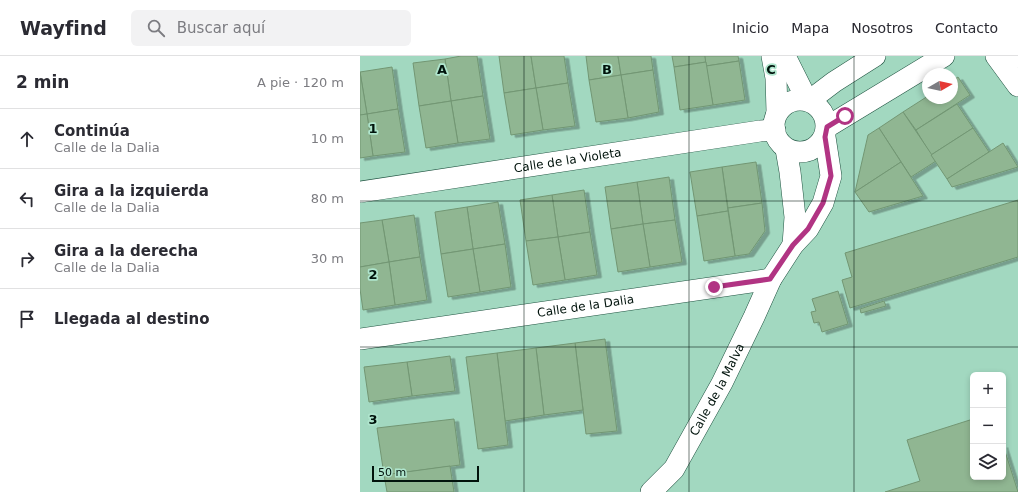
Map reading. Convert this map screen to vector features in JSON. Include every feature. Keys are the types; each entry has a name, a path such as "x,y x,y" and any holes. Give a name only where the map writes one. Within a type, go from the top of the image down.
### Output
{"street":[{"path":"772,56 776,78 775,136 786,149 793,152 802,153 812,151 820,145 826,132 944,56"},
{"path":"770,279 793,245 808,229 823,203 831,176 826,132 826,117 819,107 808,100 785,56"},
{"path":"776,121 786,104 797,100 808,100 875,56"},
{"path":"996,56 1018,86"},
{"name":"Calle de la Violeta","path":"360,192 760,131 776,121"},
{"path":"786,149 795,217 793,245"},
{"name":"Calle de la Dalia","path":"360,339 770,279"},
{"name":"Calle de la Malva","path":"651,492 674,468 719,390 754,317 770,279"}],"building":[{"path":"461,56 477,56 483,96 451,101 445,59"},
{"path":"499,56 531,56 536,88 504,93"},
{"path":"531,56 564,56 568,83 536,88"},
{"path":"586,56 618,56 621,75 589,80"},
{"path":"618,56 651,56 653,70 621,75"},
{"path":"672,56 705,56 706,62 674,67"},
{"path":"705,56 738,56 739,61 706,66"},
{"path":"445,59 451,101 419,106 413,63"},
{"path":"739,61 745,100 713,105 706,66"},
{"path":"706,62 713,105 680,110 674,67"},
{"path":"392,67 398,109 367,114 360,72"},
{"path":"653,70 659,112 628,118 621,75"},
{"path":"360,72 367,114 360,115"},
{"path":"621,75 628,118 596,122 589,80"},
{"path":"958,77 970,95 958,103"},
{"path":"568,83 575,126 543,130 536,88"},
{"path":"536,88 543,130 511,135 504,93"},
{"path":"483,96 490,139 458,143 451,101"},
{"path":"922,100 922,104 956,104 916,130 903,112"},
{"path":"451,101 458,143 426,148 419,106"},
{"path":"957,104 973,128 931,155 916,130"},
{"path":"398,109 405,152 373,156 367,114"},
{"path":"903,112 936,161 911,177 879,128"},
{"path":"367,114 373,156 360,158 360,115"},
{"path":"879,128 901,162 855,192 868,135"},
{"path":"973,128 989,152 947,179 931,155"},
{"path":"1003,143 1018,167 952,187 947,179"},
{"path":"756,162 762,203 728,208 722,167"},
{"path":"901,162 923,196 869,212 855,192"},
{"path":"722,167 728,211 697,216 690,172"},
{"path":"669,177 675,220 643,224 637,182"},
{"path":"637,182 643,224 611,229 605,187"},
{"path":"584,190 590,232 558,237 552,195"},
{"path":"552,195 558,237 526,241 520,200"},
{"path":"1018,200 1018,257 850,308 842,280 852,277 845,253"},
{"path":"498,202 505,244 473,249 467,207"},
{"path":"762,203 765,231 749,254 735,256 728,208"},
{"path":"467,207 473,249 441,254 435,212"},
{"path":"728,211 735,256 704,261 697,216"},
{"path":"414,215 420,257 389,262 382,220"},
{"path":"382,220 389,262 360,267 360,223"},
{"path":"675,220 682,262 650,267 643,224"},
{"path":"643,224 650,267 618,272 611,229"},
{"path":"590,232 597,275 565,280 558,237"},
{"path":"558,237 565,280 533,285 526,241"},
{"path":"505,244 511,287 480,292 473,249"},
{"path":"473,249 480,292 448,297 441,254"},
{"path":"420,257 427,300 395,305 389,262"},
{"path":"389,262 395,305 363,310 360,289 360,267"},
{"path":"838,291 848,324 822,332 819,322 814,323 811,312 816,311 812,299"},
{"path":"884,301 886,306 861,313 860,309"},
{"path":"605,339 617,431 586,434 575,343"},
{"path":"575,343 583,410 544,415 536,348"},
{"path":"536,348 544,415 505,421 497,353"},
{"path":"497,353 508,445 478,449 466,357"},
{"path":"450,356 455,391 412,396 407,362"},
{"path":"407,362 412,396 369,402 364,367"},
{"path":"454,419 460,465 384,475 377,428"},
{"path":"970,420 970,480 1006,480 1006,454 1018,492 885,492 920,481 907,440"},
{"path":"450,466 454,492 387,492 384,475"}],"route":[{"path":"714,287 770,279 793,245 808,229 823,203 831,176 825,137 827,127 845,116"}]}
